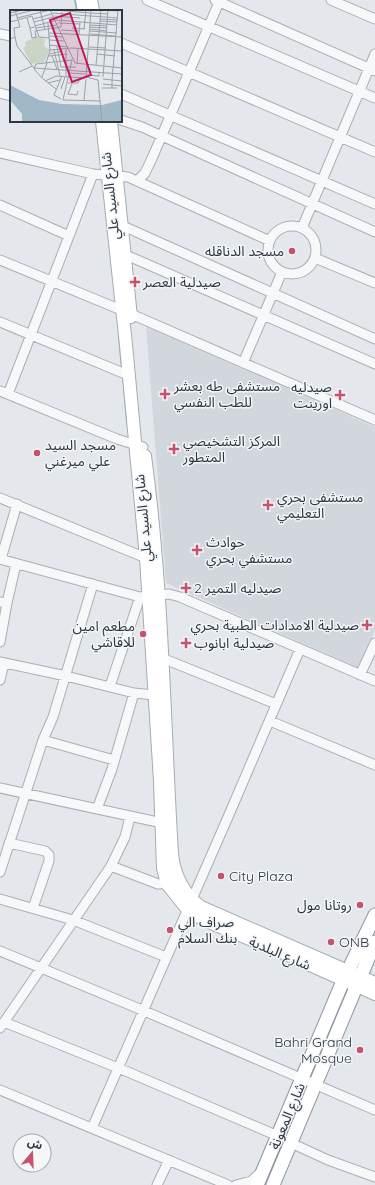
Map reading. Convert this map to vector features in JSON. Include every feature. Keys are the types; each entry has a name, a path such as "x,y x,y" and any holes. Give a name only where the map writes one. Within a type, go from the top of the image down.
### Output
{"highway":[{"name":"شارع المعونة","path":"273,1185 316,1084 375,915"},
{"name":"شارع المعونة","path":"257,1185 303,1079 352,979 375,942"}],"main road":[{"path":"82,0 84,10"},
{"path":"91,0 93,10"},
{"name":"شارع السيد علي","path":"102,122 123,226 126,256 129,374 140,447 150,491 149,596 162,658 166,824 163,868 166,884"},
{"name":"شارع السيد علي","path":"110,122 112,175 140,447 154,695 166,824 173,863 180,882 192,898"},
{"path":"166,884 187,909"},
{"name":"شارع البلدية","path":"192,898 201,907 290,951 352,979 375,994"},
{"name":"شارع البلدية","path":"187,909 204,920 290,951"},
{"name":"شارع البلدية","path":"352,979 375,984"}],"street":[{"path":"147,0 375,98"},
{"path":"331,0 375,19"},
{"path":"137,182 145,173 218,1 372,69"},
{"path":"0,34 10,36"},
{"path":"122,43 375,152"},
{"path":"302,228 360,91 372,69 375,54"},
{"path":"0,93 10,96"},
{"path":"122,94 375,204"},
{"path":"122,120 161,136 375,232"},
{"path":"0,152 93,174 128,177 270,241"},
{"path":"93,174 30,335 4,393 140,447"},
{"path":"0,206 69,236"},
{"path":"123,226 273,291 375,339"},
{"path":"294,226 302,228 313,238 315,244 315,258 312,264 301,273 288,274 282,272 276,268 268,255 270,241 280,230 294,226"},
{"path":"126,256 375,364"},
{"path":"315,258 375,283"},
{"path":"0,260 127,312 375,420"},
{"path":"243,363 282,272"},
{"path":"0,322 122,373 129,374"},
{"path":"0,498 146,558"},
{"path":"17,504 1,559 93,584 149,596 169,594 180,597 375,681"},
{"path":"0,642 4,602 16,564"},
{"path":"0,872 66,676 93,584"},
{"path":"110,686 149,596"},
{"path":"360,675 375,643"},
{"path":"92,1128 300,649"},
{"path":"162,658 276,704"},
{"path":"0,680 2,663 110,686 134,693 154,695"},
{"path":"97,809 114,760 134,693"},
{"path":"270,721 375,765"},
{"path":"44,740 114,760"},
{"path":"0,788 166,824"},
{"path":"130,817 125,837 112,866 73,920 42,968 2,1025 118,1069 278,1136"},
{"path":"10,843 45,851 49,855 49,861 33,908"},
{"path":"112,866 152,882 166,884 180,882"},
{"path":"0,899 73,920 166,957"},
{"path":"0,951 375,1110"},
{"path":"0,1090 228,1185"},
{"path":"291,1143 328,1160 375,1178"},
{"path":"157,1185 168,1160"},
{"path":"236,1185 251,1181 264,1169"}],"shaded area":[{"name":"مستشفى بحري التعليمي","path":"146,326 375,427 375,630 359,668 166,583"}],"waterway":[{"path":"75,0 77,10"},
{"path":"119,337 122,369"},
{"path":"123,375 127,422"}],"place":[{"name":"مسجد الدناقله","path":"292,251"},
{"name":"صيدلية العصر","path":"135,282"},
{"name":"مستشفى طه بعشر للطب النفسي","path":"165,394"},
{"name":"صيدليه اورينت","path":"340,395"},
{"name":"المركز التشخيصي المتطور","path":"174,449"},
{"name":"مسجد السيد علي ميرغني","path":"37,453"},
{"name":"مستشفى بحري التعليمي","path":"268,505"},
{"name":"حوادث مستشفي بحري","path":"197,550"},
{"name":"صيدليه التمير 2","path":"186,588"},
{"name":"صيدلية الامدادات الطبية بحري","path":"367,625"},
{"name":"مطعم امين للاقاشي","path":"143,634"},
{"name":"صيدلية ابانوب","path":"186,643"},
{"name":"City Plaza","path":"221,876"},
{"name":"روتانا مول","path":"360,905"},
{"name":"صراف الي بنك السلام","path":"170,930"},
{"name":"ONB","path":"331,942"},
{"name":"Bahri Grand Mosque","path":"360,1050"}]}
